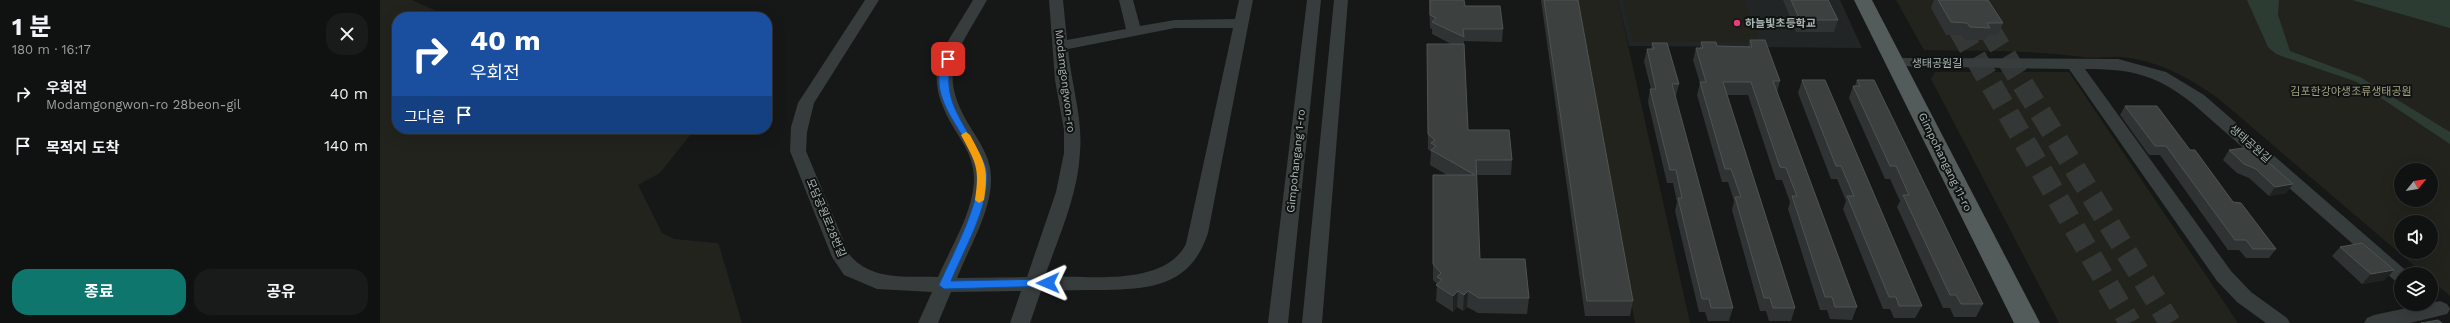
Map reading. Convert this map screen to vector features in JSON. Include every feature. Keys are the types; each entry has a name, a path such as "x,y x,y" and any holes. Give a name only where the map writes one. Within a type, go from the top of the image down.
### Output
{"main road":[{"name":"Gimpohangang 11-ro","path":"1863,0 1900,63 2033,323"},
{"name":"Gimpohangang 11-ro","path":"1871,0 1900,63 2027,323"}],"street":[{"name":"모담공원로28번길","path":"872,0 806,103 800,118 797,133 798,151 841,257 851,270 863,277 877,282 944,285 1142,282 1160,278 1186,260 1195,248 1199,233 1246,0"},
{"path":"928,323 976,210 983,178 981,165 948,101 944,89 944,73 948,59 980,0"},
{"name":"Modamgongwon-ro","path":"1020,323 1065,192 1072,153 1072,130 1060,46 1056,0"},
{"path":"1126,0 1134,31"},
{"name":"Gimpohangang 1-ro","path":"1278,323 1314,0"},
{"path":"1312,323 1341,0"},
{"path":"1060,46 1134,31 1187,23 1241,23"},
{"name":"생태공원길","path":"1900,63 2074,64 2128,66 2153,72 2178,84 2198,99 2394,270"},
{"path":"2074,64 2224,276 2244,297 2280,323"},
{"path":"2374,323 2440,310"}],"shaded area":[{"name":"하늘빛초등학교","path":"1618,0 1840,0 1862,48 1629,46"},
{"path":"2247,0 2279,0 2278,15 2290,51 2360,77 2450,132 2450,144 2357,82 2276,54 2268,47"},
{"path":"2352,0 2450,0 2450,28"}],"green space":[{"path":"380,0 412,0 439,12 392,12 392,134 691,134 660,173 638,185 662,233 674,239 717,243 719,245 742,323 380,323"},
{"path":"1577,0 1618,0 1690,323 1635,323"},
{"path":"1623,0 1744,0 1760,42 1633,42"},
{"name":"김포한강야생조류생태공원","path":"1896,0 2450,0 2450,296 2438,286 2438,267 2416,267 2406,259 2438,259 2438,215 2394,215 2394,248 2219,99 2197,84 2174,72 2149,62 2136,59 2122,57 2088,58 2023,52 1924,50"},
{"path":"1935,72 2069,72 2238,323 2059,323 1931,79"}],"building":[{"path":"1430,0 1464,0 1465,6 1500,6 1503,29 1463,29 1464,37 1432,22 1436,18 1430,15"},
{"path":"1544,0 1578,0 1633,301 1587,301"},
{"path":"1791,0 1828,0 1838,20 1800,20"},
{"path":"1938,0 1988,0 2003,23 1987,23 1990,28 1970,27 1967,23 1951,22"},
{"path":"1750,40 1765,40 1780,81 1773,81 1857,307 1835,307 1832,297 1825,297 1792,196 1797,196 1786,168 1780,167 1751,82 1723,82 1795,308 1773,308 1770,298 1764,298 1735,197 1741,197 1731,169 1725,169 1700,82 1706,82 1696,48 1703,48 1701,42 1716,42 1717,46 1752,47"},
{"path":"1652,43 1667,43 1679,84 1672,84 1733,308 1711,308 1709,299 1702,299 1678,198 1682,198 1676,170 1670,170 1650,89 1656,89 1647,49 1654,49"},
{"path":"1427,44 1464,44 1468,130 1509,130 1512,160 1476,160 1480,259 1525,259 1529,298 1479,298 1468,291 1464,295 1458,291 1453,296 1436,285 1442,280 1437,277 1441,273 1433,264 1433,175 1475,175 1431,150 1436,146 1431,143 1435,140 1428,134"},
{"path":"1802,80 1825,80 1922,306 1899,306 1896,297 1889,297 1847,196 1854,196 1841,166 1836,166"},
{"path":"1857,80 1874,80 1983,304 1961,304 1956,295 1950,295 1903,195 1909,195 1896,166 1890,166 1853,86 1860,86"},
{"path":"2125,106 2157,106 2190,150 2195,150 2233,202 2241,203 2276,249 2253,249 2246,240 2235,240 2166,146 2155,146"},
{"path":"2251,147 2293,184 2275,187 2256,169 2244,164 2229,150"},
{"path":"2362,243 2394,270 2371,274 2340,247"},
{"path":"2438,320 2442,323 2421,323"}],"tunnel":[{"path":"1942,0 2130,323"},
{"path":"1971,0 2170,323"}],"slow traffic":[{"path":"966,135 981,165 983,178 982,192 979,200"}],"place":[{"name":"하늘빛초등학교","path":"1737,23"}],"route":[{"path":"948,59 944,73 944,89 948,101 975,151 981,165 983,178 982,192 976,210 944,285 1048,283"}]}
